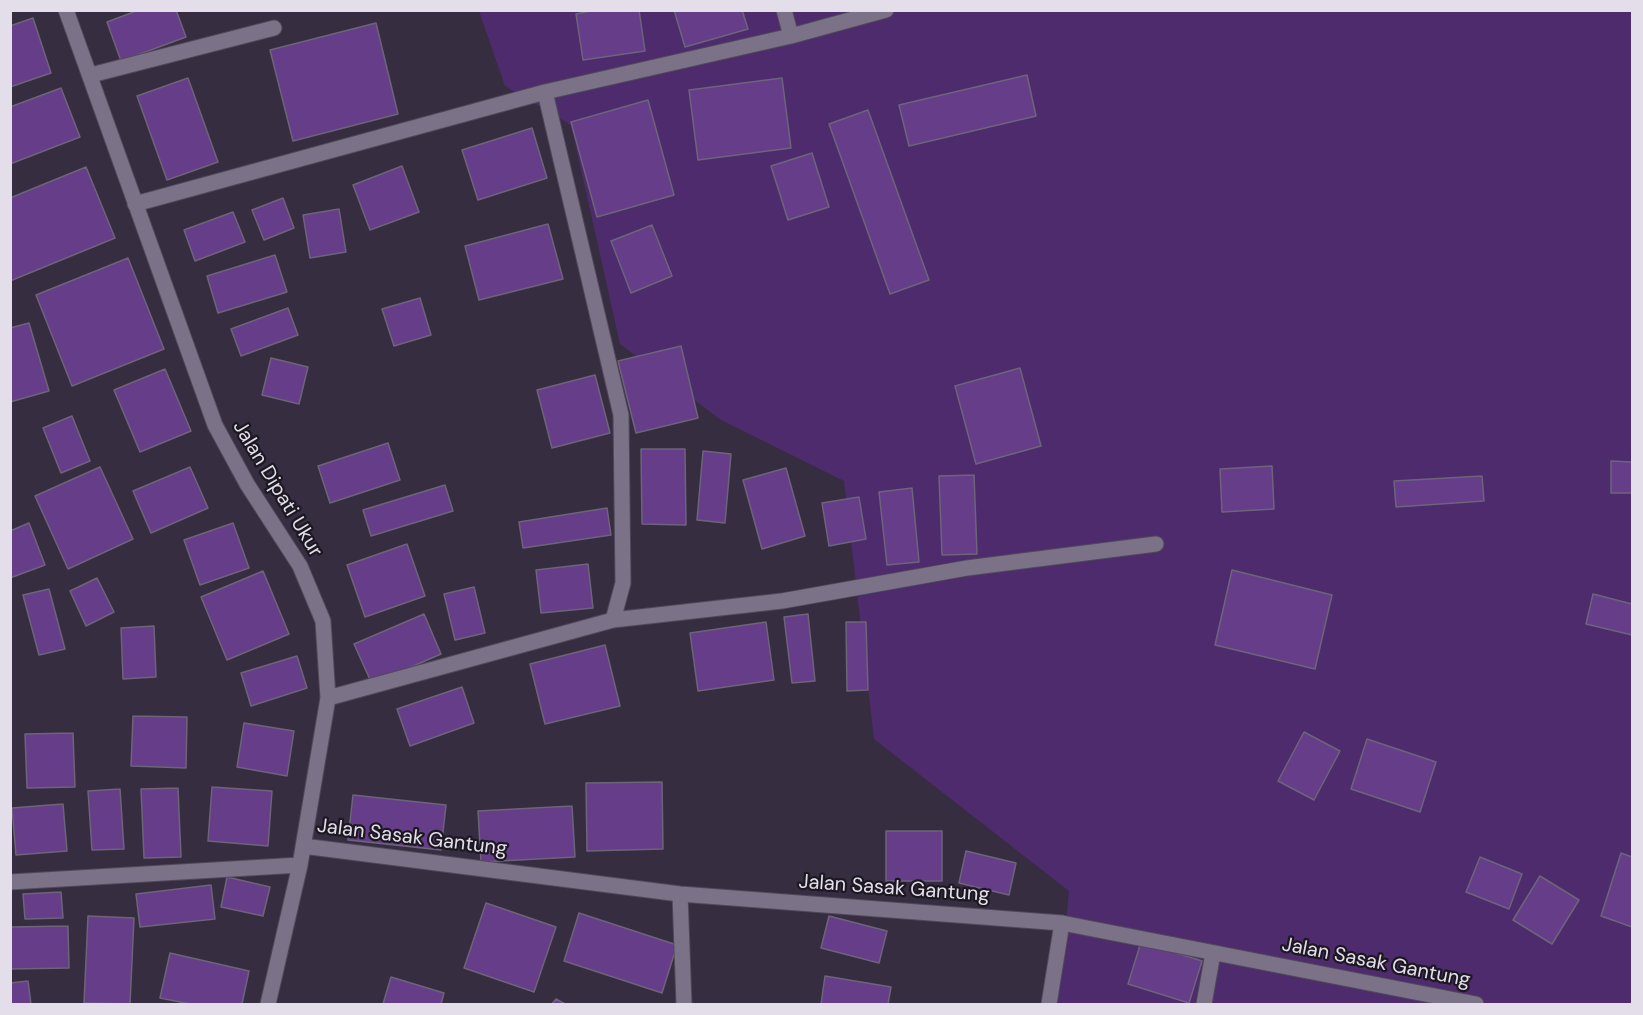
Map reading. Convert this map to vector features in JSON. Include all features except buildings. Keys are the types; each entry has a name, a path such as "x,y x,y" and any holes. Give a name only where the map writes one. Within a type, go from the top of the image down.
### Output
{"street":[{"name":"Jalan Dipati Ukur","path":"66,10 215,425 247,484 300,566 323,621 328,698 300,865 268,1005"},
{"path":"784,10 791,36"},
{"path":"135,204 545,92 791,36 886,10"},
{"path":"91,75 274,28"},
{"path":"545,92 621,414 623,583 613,620"},
{"path":"328,698 613,620 782,601 967,568 1156,544"},
{"name":"Jalan Sasak Gantung","path":"303,846 680,894 1062,923 1476,1005"},
{"path":"10,882 300,865"},
{"path":"680,894 684,1005"},
{"path":"1049,1005 1062,923"},
{"path":"1204,1005 1213,953"}],"shaded area":[{"path":"479,11 1632,11 1632,1004 1057,1004 1069,891 874,739 844,481 721,420 620,344 571,125 505,86"}]}
